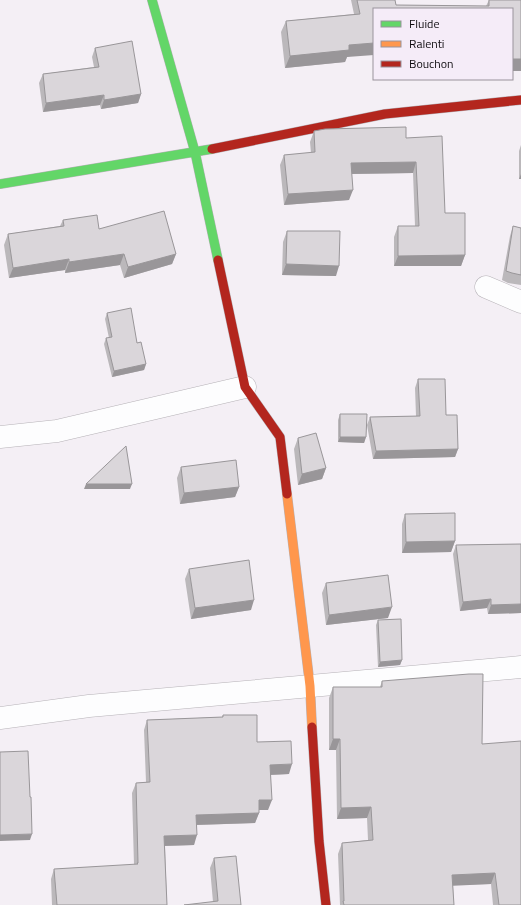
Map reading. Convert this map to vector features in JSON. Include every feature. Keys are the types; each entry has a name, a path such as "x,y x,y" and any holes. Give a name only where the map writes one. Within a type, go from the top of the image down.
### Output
{"street":[{"path":"152,0 194,152 245,387 280,437 310,686 319,841 326,905"},
{"path":"0,184 194,152 385,114 521,100"},
{"path":"486,287 521,302"},
{"path":"0,437 57,431 245,387"},
{"path":"0,718 89,706 521,667"}],"building":[{"path":"357,0 395,0 396,5 489,6 489,0 521,0 521,59 513,59 513,8 373,8 373,43 349,45 349,50 290,56 286,21 360,14"},
{"path":"132,41 141,94 104,100 104,95 46,103 43,74 99,67 95,48"},
{"path":"406,127 406,138 442,136 445,213 465,213 465,255 398,256 398,226 419,226 416,162 351,163 353,190 288,194 284,155 315,152 314,131 325,129"},
{"path":"164,211 176,254 128,267 124,254 69,262 69,259 13,268 8,234 64,226 63,220 97,215 99,229"},
{"path":"513,226 521,228 521,275 506,271"},
{"path":"287,231 340,231 339,266 286,264"},
{"path":"131,308 137,343 141,342 146,364 114,371 106,338 112,337 107,313"},
{"path":"418,379 445,379 446,415 457,415 458,449 376,451 370,417 420,416"},
{"path":"340,414 367,414 366,437 340,437"},
{"path":"316,433 326,468 302,474 298,438"},
{"path":"126,446 132,484 86,484"},
{"path":"236,460 239,487 184,493 181,467"},
{"path":"455,513 455,541 406,542 405,514"},
{"path":"521,544 521,604 491,605 491,599 463,602 456,545"},
{"path":"249,560 254,600 195,608 189,569"},
{"path":"388,575 392,607 329,615 326,583"},
{"path":"401,619 402,660 380,662 378,620"},
{"path":"483,674 482,744 521,741 521,905 499,905 495,873 452,875 454,905 344,905 342,843 373,840 371,807 341,808 340,739 333,739 333,687 382,687 382,681"},
{"path":"223,715 257,715 257,742 291,741 292,764 270,765 272,800 259,800 259,813 196,815 197,835 164,836 167,905 57,905 54,869 138,864 136,783 150,782 147,720 223,717"},
{"path":"28,751 32,834 0,835 0,752"},
{"path":"236,856 241,905 184,905 218,901 214,858"}],"traffic: fast":[{"path":"152,0 195,152 218,260"},
{"path":"0,184 212,149"}],"traffic: slow":[{"path":"287,494 310,686 312,727"}],"traffic: jam":[{"path":"212,149 385,114 521,100"},
{"path":"218,260 245,387 280,437 287,494"},
{"path":"312,727 319,841 326,905"}]}
